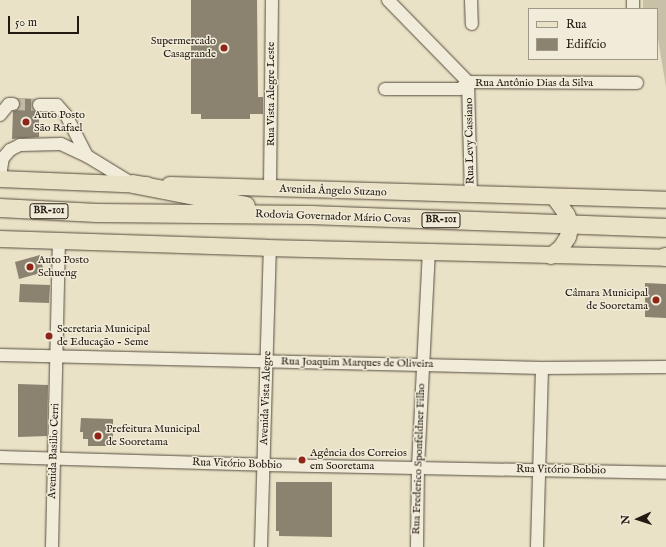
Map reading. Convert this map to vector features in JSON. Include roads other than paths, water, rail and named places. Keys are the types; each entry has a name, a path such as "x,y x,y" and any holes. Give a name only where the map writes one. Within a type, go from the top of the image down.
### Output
{"highway":[{"path":"132,184 248,206 312,215"},
{"name":"Rodovia Governador Mário Covas","path":"0,208 97,213 312,215 666,228"}],"main road":[{"name":"Avenida Ângelo Suzano","path":"0,177 270,189 666,200"},
{"path":"551,256 561,248 568,237 571,225 567,215 555,198"},
{"path":"0,229 5,235 16,240"},
{"path":"0,239 551,256 666,257"}],"street":[{"name":"Rua Vista Alegre Leste","path":"270,189 272,0"},
{"name":"Rua Levy Cassiano","path":"388,0 468,82 471,195"},
{"path":"471,0 472,24"},
{"name":"Rua Antônio Dias da Silva","path":"385,88 460,89 468,82 637,83"},
{"path":"0,116 9,104 13,104"},
{"path":"40,105 57,105 66,115 87,156"},
{"path":"0,177 3,158 10,150 20,145 60,144 87,156 132,184"},
{"name":"Avenida Basilio Cerri","path":"52,547 59,241"},
{"name":"Avenida Vista Alegre","path":"261,547 270,248"},
{"name":"Rua Frederico Sponfeldner Filho","path":"417,547 418,468 429,252"},
{"name":"Rua Joaquim Marques de Oliveira","path":"0,355 542,368 666,366"},
{"path":"537,547 542,368"},
{"name":"Rua Vitório Bobbio","path":"0,457 264,465 539,469 666,473"}],"tunnel":[{"path":"13,104 39,105"}],"place":[{"name":"Supermercado Casagrande","path":"224,48"},
{"name":"Auto Posto São Rafael","path":"26,122"},
{"name":"Auto Posto Schueng","path":"30,267"},
{"name":"Câmara Municipal de Sooretama","path":"656,300"},
{"name":"Secretaria Municipal de Educação - Seme","path":"49,336"},
{"name":"Prefeitura Municipal de Sooretama","path":"98,436"},
{"name":"Agência dos Correios em Sooretama","path":"302,460"}]}
